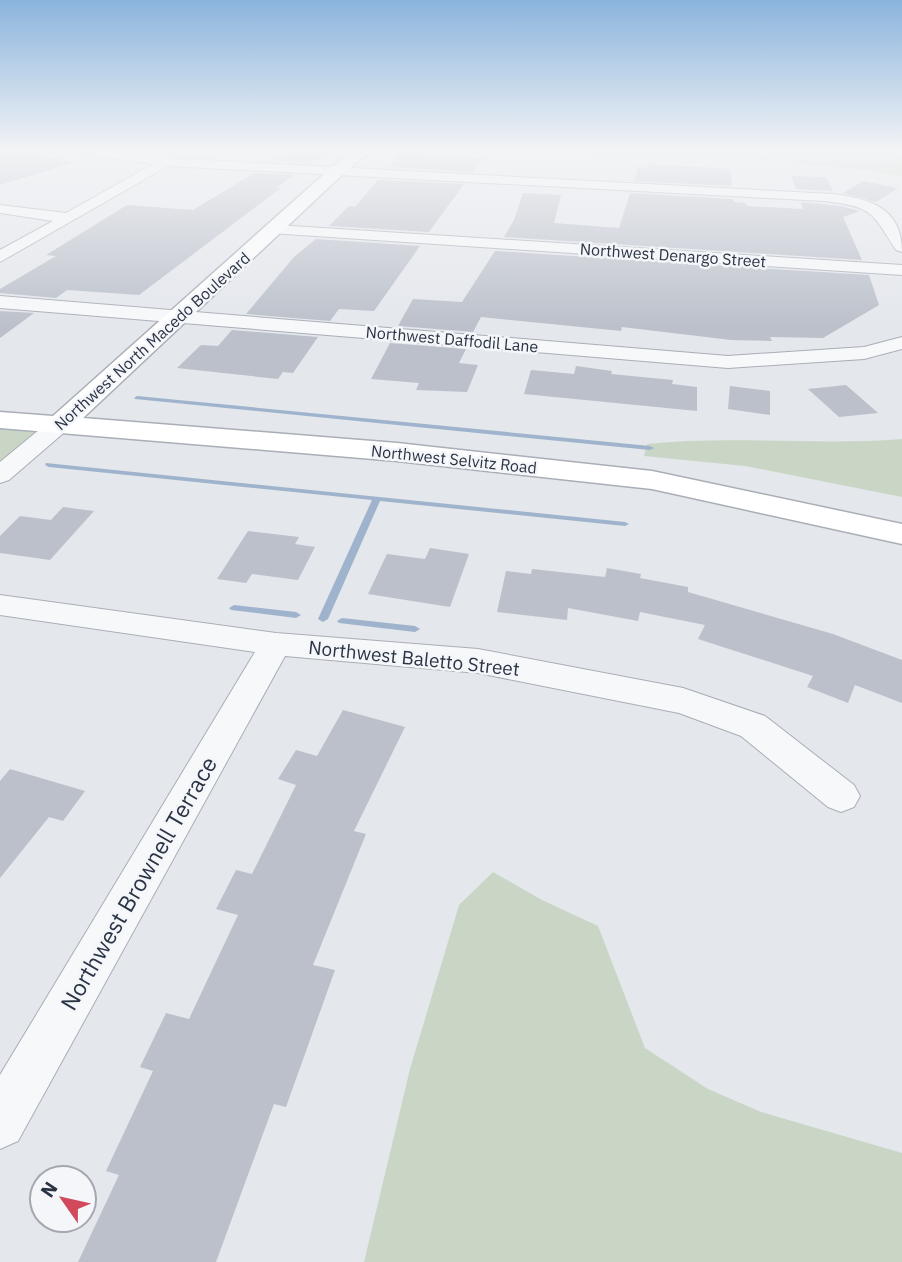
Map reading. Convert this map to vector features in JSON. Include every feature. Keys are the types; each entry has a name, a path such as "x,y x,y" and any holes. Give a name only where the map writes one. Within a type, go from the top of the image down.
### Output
{"street":[{"path":"0,209 66,218"},
{"path":"0,257 82,209"},
{"name":"Northwest North Macedo Boulevard","path":"0,475 298,209"},
{"path":"870,209 881,214 902,247"},
{"name":"Northwest Denargo Street","path":"276,230 902,270"},
{"name":"Northwest Daffodil Lane","path":"0,302 728,362 864,353 902,343"},
{"name":"Northwest Selvitz Road","path":"0,419 397,452 652,480 902,534"},
{"name":"Northwest Baletto Street","path":"0,605 276,644 478,661 683,701 753,726 841,796"},
{"name":"Northwest Brownell Terrace","path":"0,1123 276,644"}],"green space":[{"path":"0,426 40,430 0,463"},
{"path":"902,439 902,497 745,466 644,456 647,444 679,441"},
{"path":"493,872 542,900 598,926 645,1048 708,1089 761,1112 902,1153 902,1262 364,1262 410,1069 459,905"}],"building":[{"path":"121,209 253,209 139,295 67,290 56,298 0,293 0,289 56,256 46,255"},
{"path":"346,209 446,209 429,232 329,226"},
{"path":"518,209 558,209 554,223 619,228 625,209 852,209 860,211 843,217 862,260 504,237"},
{"path":"316,239 420,246 374,311 339,309 330,321 246,314 294,257"},
{"path":"495,251 869,275 879,305 823,338 770,337 772,341 731,340 622,327 621,331 481,317 473,332 398,326 413,299 462,302"},
{"path":"0,311 34,313 0,338"},
{"path":"232,330 318,337 293,373 283,372 278,379 177,368 201,345 218,346"},
{"path":"390,343 466,349 459,363 478,365 467,392 416,390 419,383 371,379"},
{"path":"576,366 612,371 611,374 673,380 672,384 697,387 697,411 524,394 531,370 574,374"},
{"path":"846,385 878,413 839,417 808,389"},
{"path":"730,386 770,391 770,415 728,409"},
{"path":"63,507 94,511 50,560 0,553 0,536 20,516 51,520"},
{"path":"248,531 299,537 295,544 315,547 298,580 252,574 246,583 217,579"},
{"path":"430,548 469,554 450,607 368,594 387,554 425,559"},
{"path":"607,568 641,574 640,578 688,587 688,592 833,634 902,660 902,703 855,685 848,703 807,687 813,676 698,639 705,625 640,612 638,621 568,608 567,620 497,612 506,571 531,574 532,569 605,577"},
{"path":"343,710 405,727 354,831 366,834 313,965 335,970 286,1107 274,1104 216,1262 78,1262 91,1234 98,1234 98,1220 119,1175 106,1171 153,1071 140,1067 166,1013 189,1019 238,915 216,909 236,870 252,874 296,785 278,779 296,750 317,756"},
{"path":"10,769 85,791 63,821 49,817 0,878 0,781"}],"waterway":[{"path":"137,398 650,448"},
{"path":"49,465 377,499"},
{"path":"323,619 377,499"},
{"path":"377,499 625,524"},
{"path":"234,608 296,615"},
{"path":"342,621 415,629"}]}
